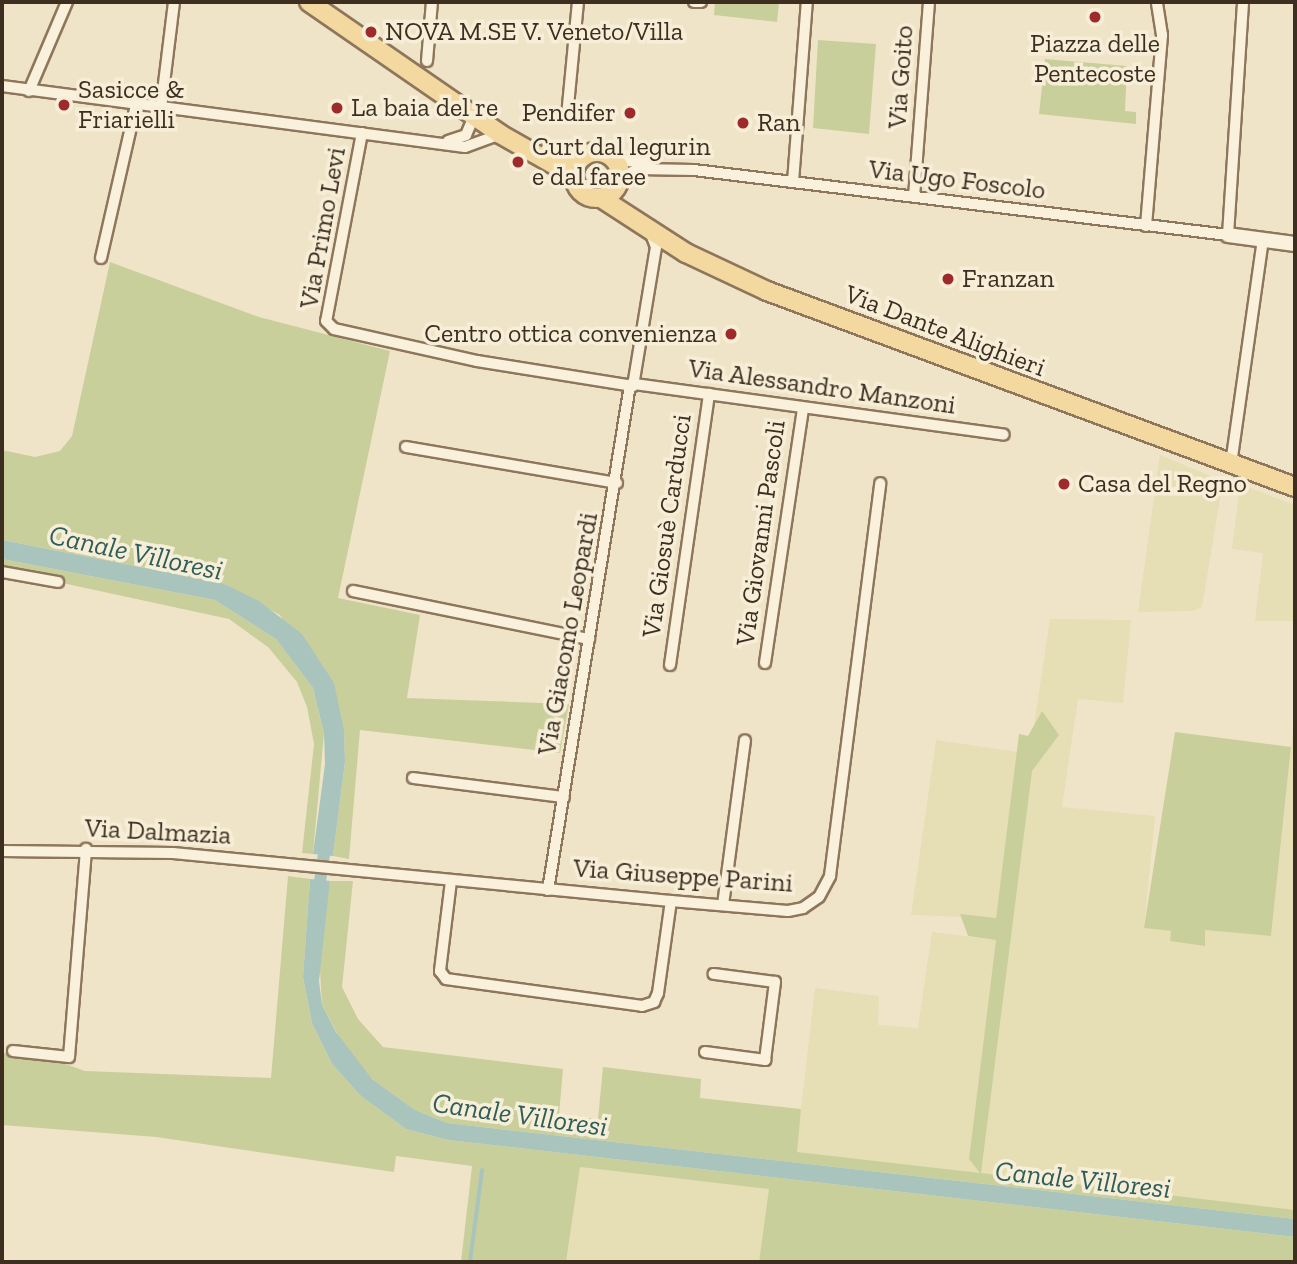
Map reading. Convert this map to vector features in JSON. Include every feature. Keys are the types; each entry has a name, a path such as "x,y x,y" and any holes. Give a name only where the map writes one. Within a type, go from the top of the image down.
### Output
{"main road":[{"path":"309,2 420,66 543,149 569,157 597,152 618,175 601,198 580,191 574,176 474,116 420,66"},
{"path":"574,176 584,156"},
{"name":"Via Dante Alighieri","path":"618,175 626,203 720,268"},
{"name":"Via Dante Alighieri","path":"601,198 650,231 720,268 800,304 1295,487"}],"street":[{"path":"29,91 67,2"},
{"path":"161,108 174,2"},
{"path":"420,66 432,2"},
{"path":"567,116 578,2"},
{"path":"694,2 701,2"},
{"path":"793,182 807,2"},
{"name":"Via Goito","path":"914,197 929,2"},
{"path":"1146,226 1163,22 1157,2"},
{"path":"1243,2 1228,236 1295,244"},
{"path":"2,86 465,148 500,134"},
{"path":"101,258 136,105"},
{"path":"428,141 462,139 474,116"},
{"name":"Via Primo Levi","path":"334,329 326,321 362,133"},
{"name":"Via Ugo Foscolo","path":"618,175 638,169 681,169 1228,236"},
{"name":"Via Ugo Foscolo","path":"618,175 681,169"},
{"name":"Via Giacomo Leopardi","path":"548,890 656,247 650,231"},
{"path":"1231,464 1263,240"},
{"name":"Via Alessandro Manzoni","path":"334,329 477,361 632,385 1004,435"},
{"name":"Via Giosuè Carducci","path":"670,665 709,394"},
{"name":"Via Giovanni Pascoli","path":"765,663 803,408"},
{"path":"406,447 617,483"},
{"name":"Via Giuseppe Parini","path":"332,869 723,905 796,909 820,897 827,886 880,483"},
{"path":"2,572 58,582"},
{"path":"353,591 589,639"},
{"path":"723,905 745,740"},
{"path":"413,778 564,797"},
{"path":"13,1051 69,1057 86,849"},
{"name":"Via Dalmazia","path":"2,851 86,849 332,869"},
{"path":"452,881 440,971 446,979 642,1006 654,1002 658,993 671,901"},
{"path":"705,1052 765,1060 775,982 714,974"}],"shaded area":[{"path":"1160,455 1223,481 1202,607 1193,611 1138,612"},
{"path":"1240,484 1295,505 1295,621 1255,621 1263,553 1232,549"},
{"path":"1050,619 1131,620 1123,703 1078,699 1062,807 1155,816 1144,928 1171,931 1170,941 1205,930 1271,936 1295,712 1295,1210 796,1152 815,988 879,996 878,1025 918,1028 932,932 996,940 969,1159"},
{"path":"936,740 1018,752 996,918 911,915"},
{"path":"580,1167 770,1189 759,1262 566,1262"}],"green space":[{"path":"715,2 779,2 777,22 714,15"},
{"path":"818,40 876,44 869,134 813,128"},
{"path":"1045,59 1127,66 1125,111 1136,112 1136,124 1039,114"},
{"path":"110,262 259,317 390,351 338,598 420,615 407,698 569,704 560,753 360,730 349,859 333,856 345,762 344,730 280,615 222,583 2,540 2,450 35,457 60,451 72,436"},
{"path":"2,559 215,600 276,639 313,688 324,733 313,854 302,853 314,744 307,707 297,682 268,647 229,619 2,570"},
{"path":"1042,711 1059,735 1032,771 981,1173 1295,1210 1295,1219 447,1123 415,1110 372,1079 346,1050 322,1005 319,954 330,881 353,881 342,987 358,1019 383,1047 563,1069 559,1115 598,1119 603,1067 701,1079 700,1098 801,1109 797,1152 980,1173 969,1159 996,940 968,936 960,914 996,918 1019,734 1028,736"},
{"path":"1175,732 1291,747 1271,936 1205,930 1205,946 1170,941 1171,931 1144,928"},
{"path":"288,876 310,879 303,977 312,1023 332,1064 361,1096 406,1129 448,1140 1295,1237 1295,1262 759,1262 769,1189 580,1167 566,1262 461,1262 472,1166 396,1156 394,1172 156,1137 2,1125 2,1053 60,1062 85,1071 271,1078"}],"water":[{"path":"2,540 222,583 259,601 302,634 334,683 344,730 345,762 333,856 313,854 325,764 324,733 313,688 276,639 215,600 2,559"},
{"path":"310,879 330,881 319,981 322,1005 336,1032 372,1079 415,1110 447,1123 1295,1219 1295,1237 448,1140 406,1129 361,1096 332,1064 312,1023 303,977"}],"waterway":[{"name":"Canale Villoresi","path":"318,895 326,841"},
{"path":"470,1262 482,1171"}],"place":[{"name":"Piazza delle Pentecoste","path":"1095,17"},
{"name":"NOVA M.SE V. Veneto/Villa","path":"371,32"},
{"name":"Sasicce & Friarielli","path":"64,105"},
{"name":"La baia del re","path":"337,108"},
{"name":"Pendifer","path":"630,113"},
{"name":"Ran","path":"743,123"},
{"name":"Curt dal legurin e dal faree","path":"518,162"},
{"name":"Franzan","path":"948,279"},
{"name":"Centro ottica convenienza","path":"731,334"},
{"name":"Casa del Regno","path":"1064,484"}]}
